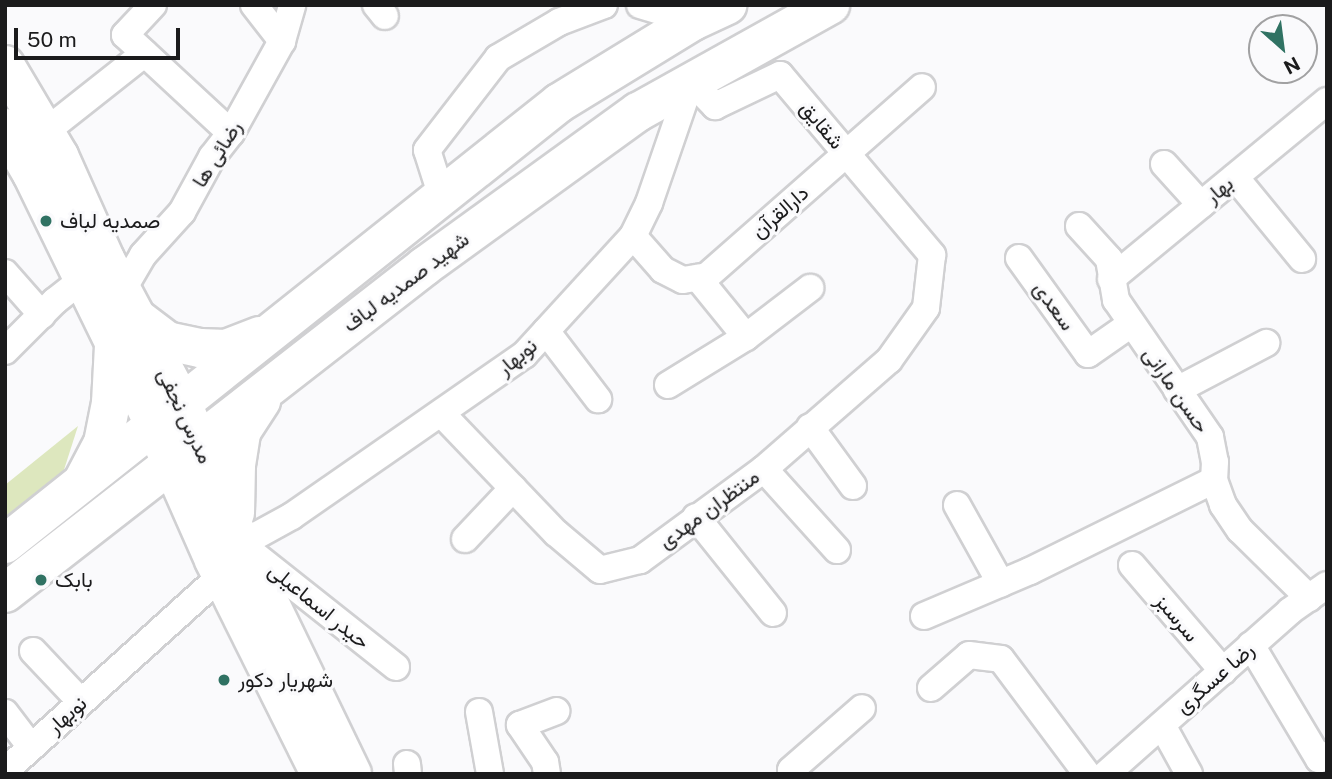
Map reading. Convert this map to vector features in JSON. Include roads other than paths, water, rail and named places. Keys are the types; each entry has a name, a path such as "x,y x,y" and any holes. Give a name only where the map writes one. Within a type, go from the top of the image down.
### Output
{"main road":[{"name":"شهید صمدیه لباف","path":"5,544 559,103 690,13 727,5"},
{"name":"شهید صمدیه لباف","path":"5,593 453,245 638,112 830,5"},
{"name":"مدرس نجفی","path":"5,65 45,132 226,546 320,774"},
{"name":"مدرس نجفی","path":"5,128 32,174 83,279 125,318"},
{"path":"82,483 103,443 125,318 167,341 200,348 226,349 275,331"},
{"path":"111,512 144,507 177,515 226,546 241,432 271,387"},
{"name":"مدرس نجفی","path":"226,546 352,774"}],"street":[{"path":"153,5 125,35 231,133"},
{"path":"254,5 282,41"},
{"name":"رضائی ها","path":"125,318 143,255 182,212 212,157 231,133 282,41 292,5"},
{"path":"442,197 427,150 498,58 559,22 604,5"},
{"path":"640,5 690,13"},
{"path":"45,132 145,53"},
{"name":"شقایق","path":"691,81 715,106 780,75 932,255"},
{"name":"نوبهار","path":"5,771 81,702 226,546 292,516 524,355 634,236 649,203 691,81"},
{"name":"دارالقرآن","path":"698,278 707,276 922,88"},
{"name":"بهار","path":"1111,279 1327,101"},
{"path":"1164,164 1201,205"},
{"path":"1235,177 1302,259"},
{"name":"حسن مارانی","path":"1079,226 1109,259 1116,300 1210,437 1215,462 1214,480 1223,505 1240,530 1318,591"},
{"path":"634,236 663,270 683,280 698,278 746,337"},
{"name":"منتظران مهدی","path":"442,414 556,533 600,570 640,560 764,469 889,360 926,307 932,255"},
{"name":"سعدی","path":"1019,258 1088,354 1131,324"},
{"path":"5,273 42,315"},
{"path":"5,351 83,279"},
{"path":"668,385 746,337 810,288"},
{"path":"546,331 598,399"},
{"path":"1177,390 1266,343"},
{"path":"810,427 853,485"},
{"path":"764,469 836,550"},
{"path":"925,616 1001,584 1139,519 1214,480"},
{"path":"465,539 513,488"},
{"path":"957,505 1001,584"},
{"path":"696,517 773,613"},
{"name":"حیدر اسماعیلی","path":"226,546 396,667"},
{"name":"سرسبز","path":"1132,565 1223,671"},
{"name":"رضا عسگری","path":"1106,774 1251,645 1318,591"},
{"path":"1251,645 1319,759 1327,755"},
{"path":"33,651 81,702"},
{"path":"931,688 969,656 1001,659 1087,774"},
{"path":"793,774 791,770 862,708"},
{"path":"547,774 545,762 520,725 556,711"},
{"path":"479,712 490,774"},
{"path":"5,713 31,747"},
{"path":"1162,725 1189,774"}],"place":[{"name":"صمدیه لباف","path":"46,221"},
{"name":"بابک","path":"41,580"},
{"name":"شهریار دکور","path":"224,680"}]}
